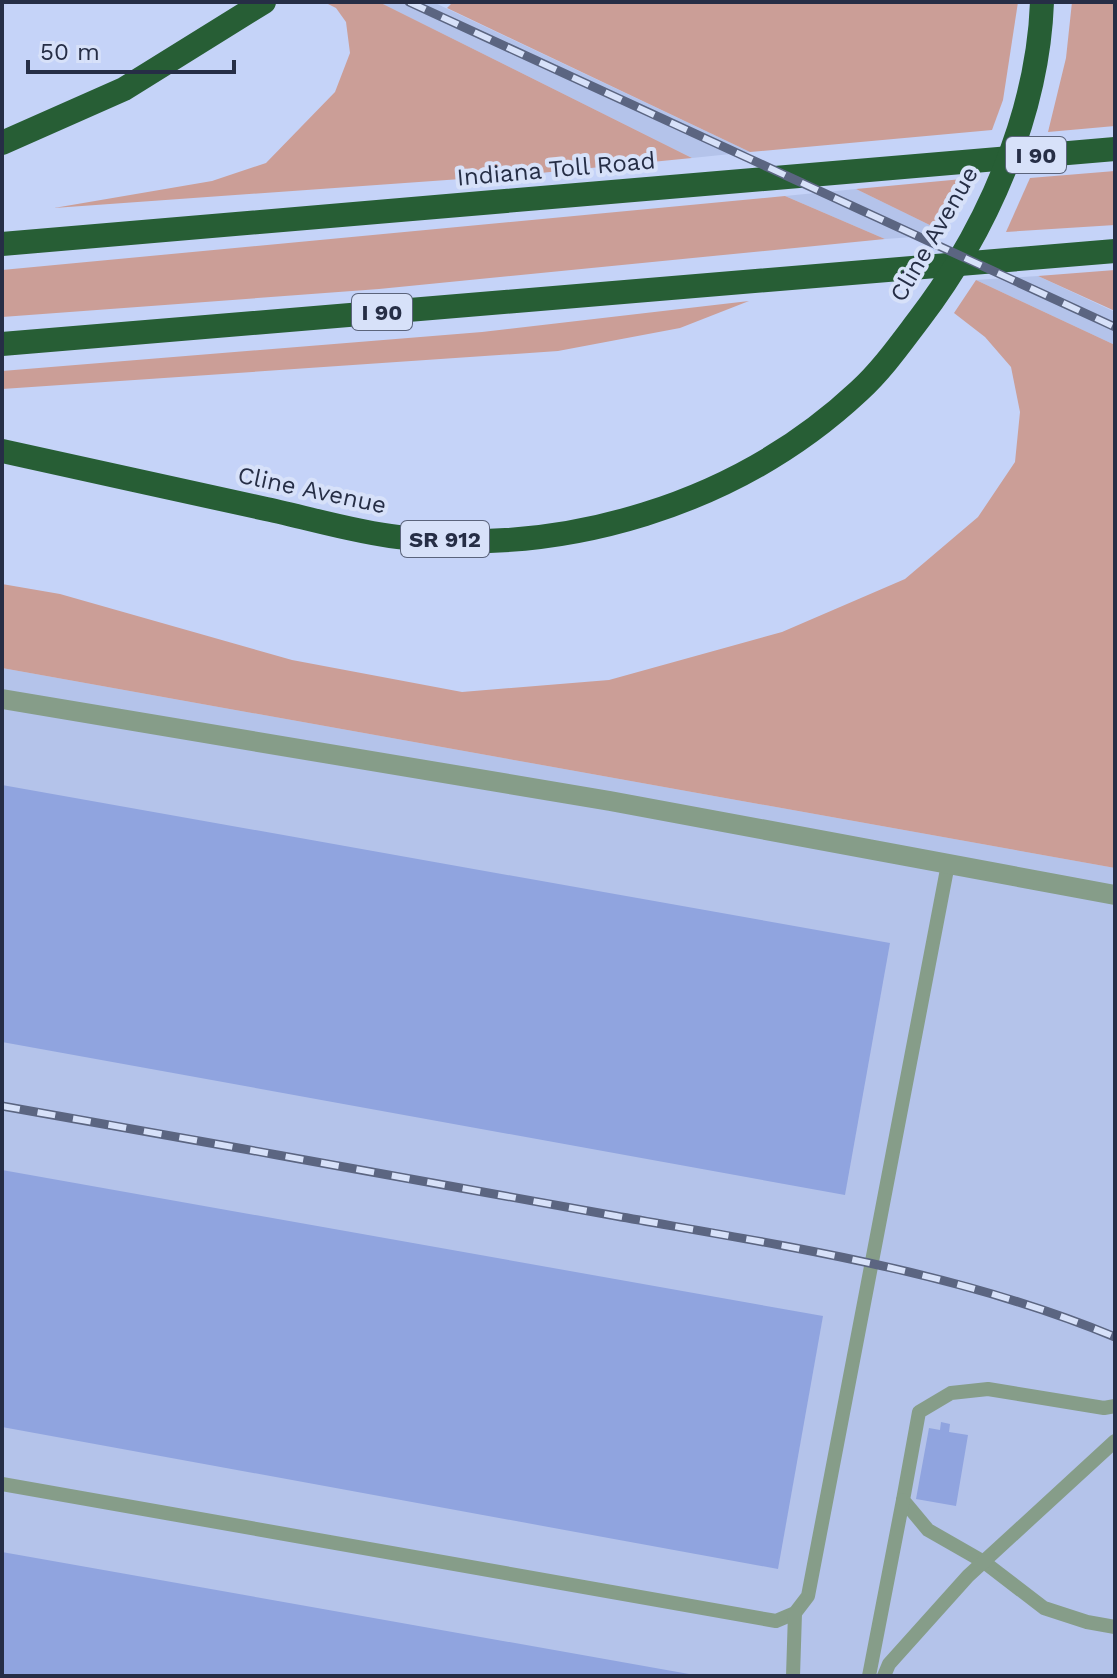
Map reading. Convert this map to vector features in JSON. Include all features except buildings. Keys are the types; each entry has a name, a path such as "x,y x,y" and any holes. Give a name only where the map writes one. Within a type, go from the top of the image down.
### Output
{"highway":[{"path":"2,143 124,89 235,23 264,2"},
{"name":"Cline Avenue","path":"2,451 397,537 477,541 562,535 638,518 716,487 781,451 859,391 938,294 990,203 1022,120 1041,26 1042,2"},
{"name":"Indiana Toll Road","path":"2,244 1115,149"},
{"name":"I 90","path":"2,344 1115,251"}],"street":[{"path":"2,699 610,801 1115,895"}],"lane":[{"path":"2,1484 776,1621 795,1613 808,1596 948,864"},
{"path":"869,1676 919,1412 951,1393 988,1389 1104,1408 1115,1406"},
{"path":"884,1676 889,1664 984,1562 1115,1441"},
{"path":"903,1500 928,1530 984,1562 1044,1608 1087,1622 1115,1627"},
{"path":"793,1676 795,1613"}],"shaded area":[{"path":"324,2 379,2 692,158 530,174 54,208 212,181 266,163 335,92 350,53 346,22 336,8"},
{"path":"379,2 433,2 750,152 692,158"},
{"path":"453,2 1018,2 1003,100 992,130 750,152 447,8"},
{"path":"1072,2 1115,2 1115,126 1048,132 1066,58"},
{"path":"1115,171 1115,225 1006,232 1030,178"},
{"path":"973,178 944,232 856,189"},
{"path":"856,189 944,232 941,235 885,239 785,196"},
{"path":"785,196 885,239 379,289 2,317 2,270"},
{"path":"1115,270 1115,311 1038,276"},
{"path":"1038,276 1115,312 1115,345 976,280"},
{"path":"976,280 1115,345 1115,868 2,668 2,584 60,594 292,660 462,692 609,680 782,632 905,579 978,517 1015,462 1020,412 1011,367 985,337 954,313"},
{"path":"749,301 680,328 558,351 2,389 2,371 482,332"},
{"path":"2,668 1115,868 1115,1676 2,1676"}],"railway":[{"path":"409,2 1115,327"},
{"path":"2,1106 869,1263 994,1294 1115,1337"}]}
